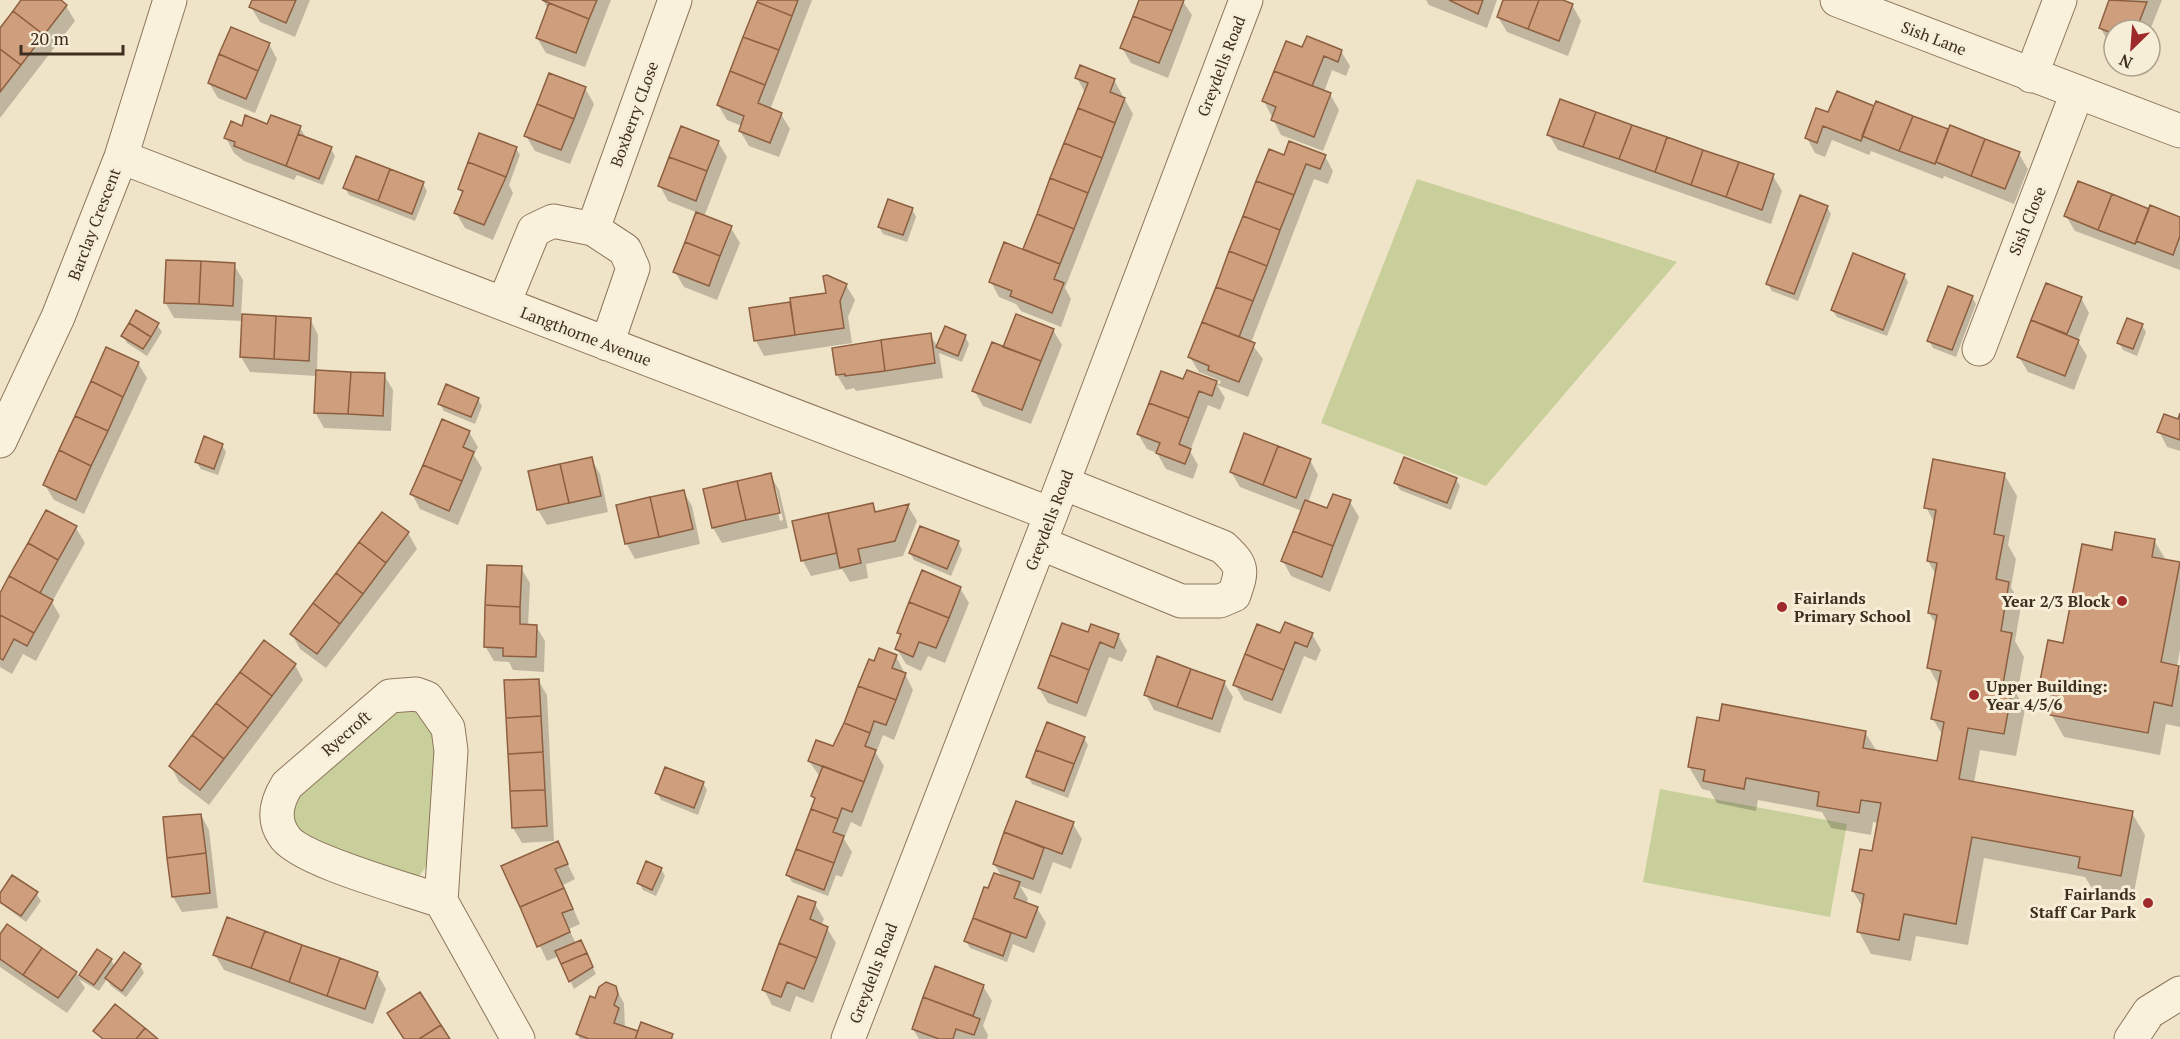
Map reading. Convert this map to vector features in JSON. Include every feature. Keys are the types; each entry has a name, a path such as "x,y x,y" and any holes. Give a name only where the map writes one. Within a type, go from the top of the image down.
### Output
{"street":[{"name":"Barclay Crescent","path":"0,441 58,317 121,157 170,0"},
{"name":"Boxberry CLose","path":"593,229 675,0"},
{"name":"Greydells Road","path":"848,1039 1046,529 1246,0"},
{"name":"Sish Lane","path":"1837,0 2180,131"},
{"path":"2031,76 2060,0"},
{"name":"Sish Close","path":"1979,349 2077,93"},
{"name":"Langthorne Avenue","path":"121,157 607,344 1046,529 1182,601 1220,601 1234,594 1242,574 1238,561 1223,547 1063,483"},
{"path":"504,303 534,230 553,220 593,229 625,250 633,268 607,344"},
{"name":"Ryecroft","path":"416,694 427,698 448,728 451,751 441,901 299,850 285,838 278,826 276,811 280,796 287,785 390,696 416,694"},
{"path":"441,901 518,1039"},
{"path":"2131,1039 2149,1012 2172,998"}],"green space":[{"path":"1417,179 1677,262 1486,486 1321,423"},
{"path":"419,709 437,736 433,831 427,865 420,875 414,876 322,846 303,837 293,817 298,795 390,711"},
{"path":"1660,789 1847,824 1830,917 1643,882"}],"building":[{"path":"21,0 61,0 67,5 44,35 13,11"},
{"path":"252,0 296,0 286,23 249,7"},
{"path":"542,0 597,0 589,19"},
{"path":"758,0 798,0 792,16 757,2"},
{"path":"1139,0 1184,0 1172,31 1133,16"},
{"path":"1449,0 1483,0 1478,14"},
{"path":"1503,0 1539,0 1528,29 1497,17"},
{"path":"1539,0 1563,0 1573,4 1559,41 1528,29"},
{"path":"2109,0 2147,2 2141,18 2103,18"},
{"path":"757,2 792,16 779,50 743,37"},
{"path":"549,3 589,19 576,53 536,38"},
{"path":"13,11 44,35 21,65 0,49 0,28"},
{"path":"1133,16 1172,31 1159,63 1120,48"},
{"path":"231,27 270,43 258,71 219,54"},
{"path":"1307,36 1342,50 1338,62 1324,56 1312,86 1274,71 1286,41 1302,47"},
{"path":"743,37 779,50 765,85 730,71"},
{"path":"0,49 21,65 0,92"},
{"path":"219,54 258,71 246,99 208,83"},
{"path":"1080,65 1115,79 1110,92 1125,98 1115,123 1078,108 1088,83 1075,78"},
{"path":"730,71 765,85 758,103 782,113 770,143 739,131 744,116 717,105"},
{"path":"1274,71 1331,93 1314,137 1271,120 1276,107 1262,101"},
{"path":"549,73 586,87 574,119 537,104"},
{"path":"1837,91 1874,106 1861,141 1823,126 1817,143 1805,138 1816,108 1828,112"},
{"path":"1560,99 1596,112 1583,147 1547,135"},
{"path":"1876,101 1913,116 1899,151 1862,136"},
{"path":"537,104 574,119 561,150 524,136"},
{"path":"1078,108 1115,123 1102,158 1064,143"},
{"path":"1596,112 1632,125 1619,159 1583,147"},
{"path":"245,115 267,124 271,115 301,126 286,166 234,146 235,142 224,138 231,121 242,126"},
{"path":"1913,116 1948,129 1935,164 1899,151"},
{"path":"1632,125 1667,137 1655,172 1619,159"},
{"path":"1950,125 1985,139 1971,176 1936,162"},
{"path":"681,126 719,141 707,171 669,157"},
{"path":"479,133 517,147 506,177 468,162"},
{"path":"298,134 332,147 319,179 286,166"},
{"path":"1667,137 1703,150 1691,185 1655,172"},
{"path":"1985,139 2020,152 2005,189 1971,176"},
{"path":"1289,141 1326,155 1320,169 1306,164 1294,195 1256,181 1269,149 1284,155"},
{"path":"1064,143 1102,158 1088,193 1050,178"},
{"path":"1703,150 1739,162 1726,197 1691,185"},
{"path":"356,156 390,169 378,201 343,188"},
{"path":"669,157 707,171 696,201 658,186"},
{"path":"468,162 506,177 484,225 454,213 463,191 458,189"},
{"path":"1739,162 1774,174 1762,210 1726,197"},
{"path":"390,169 424,182 412,214 378,201"},
{"path":"1050,178 1088,193 1074,229 1037,214"},
{"path":"1256,181 1294,195 1280,230 1243,216"},
{"path":"2078,181 2112,194 2098,230 2064,216"},
{"path":"2112,194 2149,209 2135,244 2098,230"},
{"path":"1800,195 1828,206 1794,294 1766,284"},
{"path":"888,199 913,208 903,235 878,227"},
{"path":"2150,205 2180,217 2180,236 2173,255 2136,241"},
{"path":"696,212 732,226 720,256 685,242"},
{"path":"1037,214 1074,229 1060,264 1023,249"},
{"path":"1243,216 1280,230 1267,266 1229,251"},
{"path":"685,242 720,256 709,286 673,272"},
{"path":"1004,242 1060,264 1054,279 1064,283 1052,313 1010,296 1012,291 989,282"},
{"path":"1229,251 1267,266 1253,301 1216,287"},
{"path":"1853,253 1905,274 1883,330 1831,310"},
{"path":"166,260 201,261 199,304 164,303"},
{"path":"201,261 235,263 233,306 199,304"},
{"path":"827,275 847,284 840,301 844,328 795,335 790,298 826,293 823,276"},
{"path":"2046,283 2082,297 2067,334 2031,320"},
{"path":"1948,286 1973,296 1952,350 1927,341"},
{"path":"1216,287 1253,301 1239,337 1202,322"},
{"path":"790,302 795,335 754,341 749,308"},
{"path":"136,310 159,323 151,337 129,323"},
{"path":"242,314 276,316 274,359 240,357"},
{"path":"1016,314 1054,329 1041,361 1003,347"},
{"path":"276,316 311,318 309,361 274,359"},
{"path":"2127,318 2143,324 2133,349 2117,343"},
{"path":"2031,320 2079,340 2065,376 2017,357"},
{"path":"1202,322 1255,343 1239,382 1208,370 1209,366 1188,357"},
{"path":"129,323 151,337 143,349 121,336"},
{"path":"945,326 966,335 958,356 936,347"},
{"path":"931,333 935,363 885,371 881,340"},
{"path":"881,340 885,371 836,375 832,348"},
{"path":"992,342 1041,361 1022,410 972,391"},
{"path":"106,347 139,362 123,397 91,381"},
{"path":"316,370 351,372 348,414 314,413"},
{"path":"1187,370 1217,381 1212,396 1199,391 1189,418 1149,403 1161,371 1183,379"},
{"path":"351,372 385,373 383,416 348,414"},
{"path":"91,381 123,397 108,431 75,416"},
{"path":"446,384 479,398 471,417 438,404"},
{"path":"1149,403 1189,418 1179,444 1191,449 1185,464 1156,453 1160,443 1137,434"},
{"path":"2180,413 2180,440 2157,432 2164,414 2178,419"},
{"path":"75,416 108,431 91,466 59,450"},
{"path":"442,419 470,431 463,447 474,452 462,481 423,465"},
{"path":"1244,433 1278,446 1263,485 1230,472"},
{"path":"204,436 223,444 214,469 195,462"},
{"path":"1278,446 1311,459 1296,498 1263,485"},
{"path":"59,450 91,466 76,500 43,485"},
{"path":"592,457 601,496 569,503 560,464"},
{"path":"1404,457 1457,478 1447,503 1394,483"},
{"name":"Upper Building: Year 4/5/6","path":"1933,459 2005,473 1994,534 2004,536 1996,579 2009,582 2001,631 2012,633 2003,684 2013,686 2004,734 1968,728 1959,779 2133,811 2121,876 2078,868 2080,857 1972,837 1956,924 1904,914 1899,940 1857,932 1864,894 1852,891 1860,849 1872,851 1881,803 1861,800 1859,813 1817,806 1819,792 1746,778 1744,789 1703,781 1705,770 1688,767 1697,717 1719,721 1722,704 1866,731 1863,748 1937,761 1944,722 1931,719 1941,671 1927,668 1937,615 1928,613 1937,563 1927,561 1936,510 1924,508"},
{"path":"560,464 569,503 537,510 528,471"},
{"path":"423,465 462,481 449,511 410,494"},
{"path":"771,473 780,513 746,520 737,481"},
{"path":"737,481 746,520 712,528 703,489"},
{"path":"684,490 693,529 659,537 650,497"},
{"path":"1333,494 1351,500 1333,546 1293,531 1305,500 1327,508"},
{"path":"650,497 659,537 625,544 616,505"},
{"path":"873,503 875,512 909,504 895,541 858,549 861,563 840,568 828,513"},
{"path":"46,510 77,526 58,560 28,543"},
{"path":"382,512 409,532 386,563 359,542"},
{"path":"828,513 837,553 801,561 792,521"},
{"path":"920,526 959,541 947,569 909,553"},
{"path":"1293,531 1333,546 1322,577 1281,561"},
{"name":"Year 2/3 Block","path":"2115,532 2155,539 2152,557 2180,562 2161,662 2179,666 2172,706 2154,702 2148,733 2050,715 2055,684 2040,681 2048,640 2063,643 2082,544 2112,550"},
{"path":"359,542 386,563 363,594 336,573"},
{"path":"28,543 58,560 40,593 9,576"},
{"path":"487,565 522,566 520,607 485,605"},
{"path":"922,570 961,587 949,618 909,602"},
{"path":"336,573 363,594 340,624 313,603"},
{"path":"9,576 53,600 34,633 0,615 0,593"},
{"path":"909,602 949,618 936,648 919,642 913,657 895,649 901,634 897,633"},
{"path":"313,603 340,624 317,654 290,634"},
{"path":"485,605 520,607 520,624 537,625 536,657 503,656 503,648 484,647"},
{"path":"0,615 34,633 27,646 14,639 3,660 0,658"},
{"path":"1285,622 1313,633 1307,647 1295,642 1284,670 1245,654 1257,624 1280,633"},
{"path":"1062,623 1088,632 1091,624 1119,634 1114,648 1100,642 1089,670 1050,655"},
{"path":"264,640 296,664 272,696 240,672"},
{"path":"879,648 897,655 892,668 906,673 896,700 858,686 869,659 874,661"},
{"path":"1245,654 1284,670 1272,700 1233,685"},
{"path":"1050,655 1089,670 1077,703 1038,688"},
{"path":"1157,656 1191,669 1177,707 1144,695"},
{"path":"1191,669 1225,681 1212,719 1177,707"},
{"path":"240,672 272,696 248,728 216,703"},
{"path":"539,679 541,716 506,718 504,680"},
{"path":"858,686 896,700 886,725 874,721 870,733 844,723"},
{"path":"216,703 248,728 224,759 192,735"},
{"path":"541,716 543,752 508,754 506,718"},
{"path":"1047,722 1085,737 1074,764 1036,750"},
{"path":"844,723 870,733 865,746 876,750 864,782 808,761 816,740 833,746"},
{"path":"192,735 224,759 200,790 169,766"},
{"path":"1036,750 1074,764 1064,791 1026,777"},
{"path":"543,752 545,790 510,791 508,754"},
{"path":"823,766 864,782 852,812 842,808 838,819 811,809 815,798 811,796"},
{"path":"665,767 704,782 694,808 655,793"},
{"path":"545,790 547,826 512,828 510,791"},
{"path":"1016,801 1074,822 1062,854 1004,832"},
{"path":"811,809 838,819 833,832 844,836 834,863 796,849"},
{"path":"201,814 206,853 167,858 163,817"},
{"path":"1004,832 1044,848 1033,879 993,864"},
{"path":"558,841 568,864 555,869 564,888 520,907 501,866"},
{"path":"796,849 834,863 824,890 786,875"},
{"path":"206,853 210,893 172,897 167,858"},
{"path":"646,861 662,868 652,890 637,883"},
{"path":"994,873 1020,882 1014,898 1038,907 1026,938 973,918 984,887 988,888"},
{"path":"12,875 38,892 21,916 0,902 0,893"},
{"path":"564,888 573,909 562,913 570,932 537,947 520,907"},
{"path":"798,896 816,902 810,919 828,927 817,958 779,943"},
{"path":"227,917 265,931 251,968 213,955"},
{"path":"973,918 1011,933 1003,956 964,941"},
{"path":"7,924 42,948 23,975 0,959 0,934"},
{"path":"265,931 302,945 289,982 251,968"},
{"path":"581,940 587,953 561,964 555,951"},
{"path":"779,943 817,958 804,989 787,982 781,997 762,990"},
{"path":"302,945 340,958 327,996 289,982"},
{"path":"42,948 77,972 58,998 23,975"},
{"path":"97,949 112,959 94,985 79,975"},
{"path":"124,952 141,964 122,991 105,978"},
{"path":"587,953 593,967 569,982 561,964"},
{"path":"340,958 378,972 365,1009 327,996"},
{"path":"935,966 984,985 973,1016 923,997"},
{"path":"606,982 616,986 618,994 614,1005 619,1008 614,1023 638,1031 635,1039 589,1039 576,1034 590,996 595,998 599,987"},
{"path":"420,992 441,1025 419,1039 404,1039 387,1013"},
{"path":"923,997 980,1019 974,1035 956,1029 953,1039 939,1039 912,1029"},
{"path":"115,1004 145,1028 136,1039 103,1039 93,1031"},
{"path":"641,1022 673,1034 671,1039 635,1039"},
{"path":"441,1025 450,1039 419,1039"},
{"path":"145,1028 158,1039 136,1039"}],"place":[{"name":"Year 2/3 Block","path":"2122,601"},
{"name":"Fairlands Primary School","path":"1782,607"},
{"name":"Upper Building: Year 4/5/6","path":"1974,695"},
{"name":"Fairlands Staff Car Park","path":"2148,903"}]}
